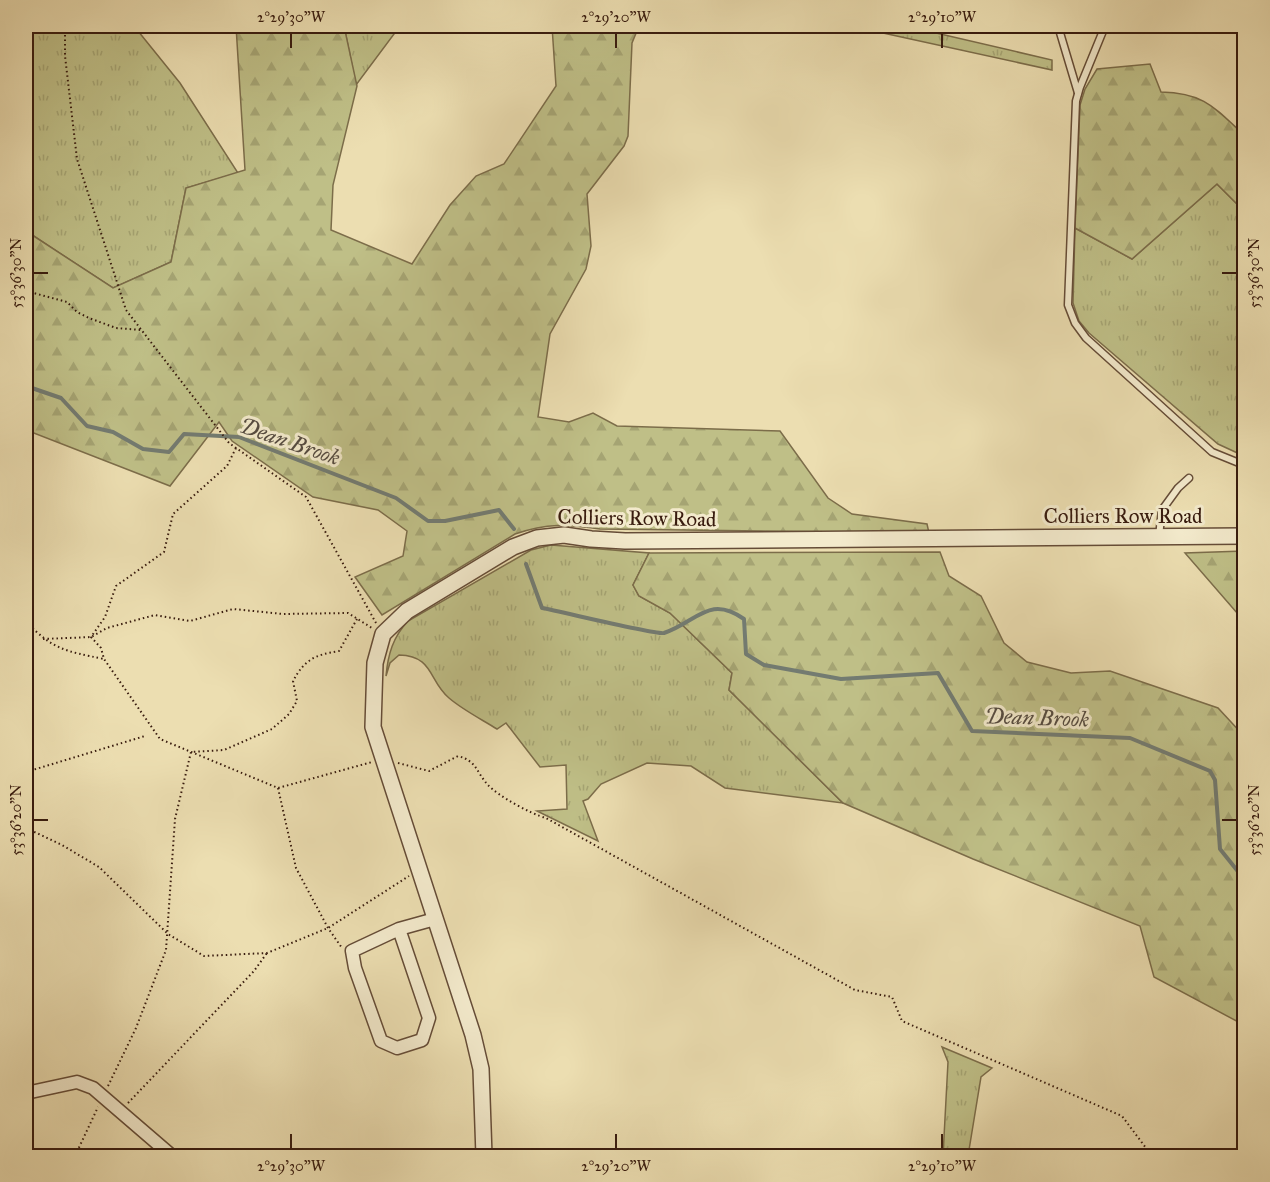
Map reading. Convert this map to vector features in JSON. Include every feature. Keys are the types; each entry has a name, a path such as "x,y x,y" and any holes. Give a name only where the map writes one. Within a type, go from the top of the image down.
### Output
{"street":[{"name":"Colliers Row Road","path":"484,1156 481,1070 473,1035 373,727 375,663 383,634 406,611 513,547 537,538 564,535 625,541 1245,536"},
{"path":"399,929 429,1018 422,1040 397,1048 381,1041 355,968 352,951 399,929 435,919"},
{"path":"26,1093 77,1082 93,1088 172,1156"}],"lane":[{"path":"1058,26 1078,93"},
{"path":"1105,26 1076,101 1068,305 1075,323 1086,338 1212,452 1245,465"},
{"path":"1159,537 1162,510 1178,488 1189,478"}],"path":[{"path":"64,26 64,56 77,159 126,310 228,443 306,498 383,634"},
{"path":"26,291 67,302 77,312 116,328 141,330"},
{"path":"91,637 105,617 116,586 164,552 173,514 227,466 236,448"},
{"path":"43,639 91,637 107,627 155,615 190,621 233,609 283,614 348,613 383,634"},
{"path":"191,752 224,750 272,729 289,714 297,701 293,681 302,665 316,656 339,651 357,619"},
{"path":"26,622 43,639 65,651 104,659"},
{"path":"91,637 101,648 104,659 160,739 278,788 383,759 429,771 458,756 470,760 489,786 533,814 546,818 855,990 892,997 902,1021 1122,1116 1152,1156"},
{"path":"26,772 145,736"},
{"path":"75,1156 136,1028 166,950 175,819 191,752"},
{"path":"278,788 296,868 328,928 342,948"},
{"path":"26,828 62,845 99,867 168,934 204,956 267,953 328,928 419,870"},
{"path":"120,1111 254,971 267,953"}],"green space":[{"path":"26,26 134,26 180,83 238,173 186,188 171,262 113,288 26,231"},
{"path":"236,26 344,26 357,86 333,185 331,230 412,264 450,205 476,176 504,164 556,86 552,26 639,26 632,43 628,136 624,146 587,194 591,246 586,269 550,334 538,417 569,422 593,413 617,426 780,431 828,498 852,514 927,524 929,533 600,529 567,525 548,526 515,534 382,615 355,577 403,556 407,531 378,510 313,497 232,441 219,422 170,486 26,430 26,231 113,288 171,262 186,188 245,170"},
{"path":"344,26 400,26 356,85"},
{"path":"769,26 906,26 1052,60 1052,70 883,33"},
{"path":"1150,64 1161,92 1188,95 1207,103 1244,135 1244,211 1217,184 1132,259 1075,228 1080,105 1085,89 1097,69"},
{"path":"1217,184 1244,211 1244,456 1218,444 1089,333 1079,321 1073,303 1075,228 1132,259"},
{"path":"551,545 649,553 633,585 639,596 670,613 732,673 729,690 843,803 725,788 691,766 647,763 601,784 588,799 583,801 598,841 537,811 567,809 566,765 540,767 506,723 497,729 454,702 442,691 425,664 419,660 399,655 390,663 386,676 392,646 408,621 531,550"},
{"path":"1244,551 1244,621 1185,553"},
{"path":"940,552 949,576 981,596 1004,643 1027,662 1071,673 1110,671 1218,708 1244,736 1244,1025 1154,977 1140,926 973,859 843,803 729,690 732,673 670,613 639,596 633,585 649,553"},
{"path":"942,1047 992,1068 981,1077 968,1156 943,1156 948,1062"}],"waterway":[{"name":"Dean Brook","path":"26,386 61,398 87,426 113,432 143,449 169,452 184,434 239,437 396,498 428,521 445,521 499,510 514,529"},
{"name":"Dean Brook","path":"526,564 542,608 657,633 664,633 675,628 703,612 721,609 744,619 746,654 764,665 841,679 938,673 972,731 1130,738 1210,771 1215,780 1220,849 1244,879"}]}
